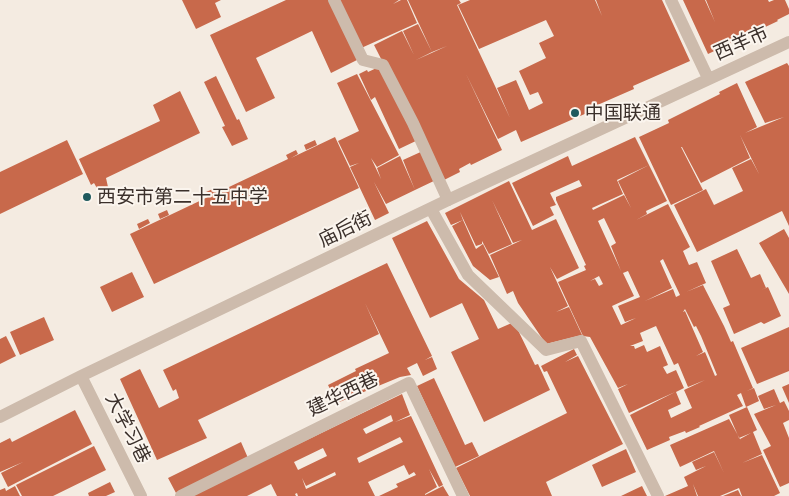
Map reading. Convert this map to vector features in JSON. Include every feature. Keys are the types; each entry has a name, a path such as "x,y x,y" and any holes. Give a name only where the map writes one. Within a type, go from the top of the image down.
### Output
{"street":[{"path":"334,0 363,60 383,65 413,123 448,200"},
{"path":"671,0 708,78"},
{"name":"西羊市","path":"708,78 789,42"},
{"name":"庙后街","path":"0,417 81,376 431,208 708,78"},
{"path":"431,208 468,275 546,350 581,341 658,496"},
{"name":"大学习巷","path":"81,376 141,496"},
{"name":"建华西巷","path":"181,496 409,383 463,496"}],"building":[{"path":"182,0 221,0 215,3 221,17 196,29"},
{"path":"286,0 334,0 361,58 331,73 312,31 256,58 275,98 246,112 210,35"},
{"path":"335,0 399,0 393,4 401,0 407,0 417,23 359,49"},
{"path":"408,0 459,0 461,3 457,5 510,118 497,88 516,80 529,110 543,103 538,92 530,95 519,71 546,58 539,43 554,36 546,20 479,49 458,5 470,0 595,0 602,16 596,0 662,0 690,61 633,86 634,89 586,110 587,113 521,142 516,130 498,139 466,74 502,150 471,165 470,163 459,169 460,172 440,182 420,139 399,149 375,97 371,100 359,74 383,65 400,96 374,45 402,31 414,55 403,31 418,24 432,52"},
{"path":"683,0 705,0 715,22 706,0 768,0 769,2 785,0 789,14 708,54"},
{"path":"787,63 789,66 789,226 782,211 697,252 674,205 706,189 714,205 743,191 732,168 751,159 759,174 740,135 750,158 701,183 681,147 703,190 671,205 639,137 669,123 668,120 720,94 719,92 737,83 757,127 745,133 784,117 765,123 745,82"},
{"path":"357,74 399,155 377,167 371,158 381,179 377,168 400,156 415,190 386,204 374,182 389,213 375,220 350,167 359,163 350,166 338,141 359,131 337,83"},
{"path":"216,76 248,139 232,146 222,127 225,126 204,82"},
{"path":"180,91 200,133 106,178 108,187 104,191 98,190 94,183 91,185 79,159 160,121 153,105"},
{"path":"335,137 359,188 154,284 130,234 288,159 286,155 296,150 298,154 291,158"},
{"path":"635,137 649,165 667,201 646,211 647,214 636,220 668,204 690,247 683,251 689,265 697,262 706,283 686,292 703,285 731,342 733,341 753,388 747,391 754,388 759,401 746,407 741,393 737,395 743,406 686,433 685,431 669,437 670,440 647,450 630,415 675,392 629,413 618,389 628,384 618,388 590,337 583,336 558,282 586,270 584,266 586,265 556,200 556,197 582,186 579,180 550,193 556,205 550,207 554,215 533,226 512,183 568,156 572,166","holes":["649,165 618,181 631,208 624,195 593,210 592,208 623,194 617,180","604,218 616,243 611,246 621,271 598,221","663,259 680,295 676,297 673,289 645,301 672,288 660,261","628,271 640,297 618,306 625,322 636,318 621,325 612,306 634,296 623,273","599,276 603,284 599,286 595,279 590,281","685,309 701,336 717,375 715,376 705,352 696,356 703,352 685,311 683,312","656,326 674,365 678,363 688,387 705,380 684,390 692,408 671,418 668,410 681,404 676,392 684,388 676,370 667,374 663,367 668,365 660,346 647,352 644,345 635,349 634,346 630,346 643,341 640,333"]},
{"path":"67,140 83,174 0,214 0,172"},
{"path":"315,140 317,145 306,150 304,145"},
{"path":"425,150 438,179 415,190 403,160"},
{"path":"509,181 532,230 556,219 579,268 557,279 550,267 568,306 556,312 569,307 582,335 546,344 518,303 513,291 507,294 490,255 522,240 513,243 492,200 512,244 489,254 482,241 482,244 476,246 460,212 463,220 451,225 445,213"},
{"path":"215,188 217,192 208,196 206,192"},
{"path":"167,210 169,215 160,219 158,214"},
{"path":"148,219 150,223 139,229 137,224"},
{"path":"463,220 476,249 483,244 499,277 490,280 473,266 452,226"},
{"path":"427,221 459,279 484,300 498,329 514,322 535,365 538,364 550,390 484,422 451,352 479,339 462,303 430,318 392,238"},
{"path":"784,229 789,238 789,294 759,243"},
{"path":"737,249 751,278 760,274 781,316 764,324 761,322 734,334 723,308 730,305 711,261"},
{"path":"387,263 432,356 425,360 432,357 437,369 423,376 417,363 407,368 411,375 400,377 337,403 328,385 356,371 355,369 389,353 365,303 379,334 198,420 207,438 157,460 120,379 140,369 159,408 179,398 176,389 173,391 163,370"},
{"path":"132,272 144,297 112,312 100,287"},
{"path":"44,317 54,340 20,355 10,332"},
{"path":"789,327 789,371 757,384 741,348"},
{"path":"6,336 16,356 0,364 0,339"},
{"path":"574,349 577,355 565,362 578,356 623,444 546,482 552,496 470,496 456,468 567,413 547,371 544,372 541,366"},
{"path":"434,378 465,445 472,442 479,456 455,467 417,386"},
{"path":"789,384 789,403 782,387"},
{"path":"774,389 780,403 784,401 789,411 789,420 783,423 789,438 789,483 780,487 763,450 771,446 754,414 776,405 764,409 758,396"},
{"path":"402,394 410,415 395,422 411,416 443,485 439,487 429,469 437,487 425,495 443,486 449,496 379,496 398,487 396,484 416,475 414,472 409,475 404,465 368,482 375,496 298,496 297,493 295,494 296,496 277,496 271,484 247,496 191,496","holes":["391,415 393,421 366,434 363,429","400,437 403,442 359,463 357,458","323,448 327,456 298,470 294,462","335,472 336,475 306,489 302,478 306,486"]},
{"path":"747,407 757,430 753,432 762,454 742,463 762,455 780,493 774,496 742,496 739,488 720,496 698,496 693,484 697,496 665,496 688,486 684,477 706,466 696,470 692,462 714,452 724,473 714,451 680,467 670,445 729,419 738,435 729,415"},
{"path":"75,410 92,444 8,487 1,473 23,462 0,472 0,443 10,438 12,442"},
{"path":"241,442 248,458 176,493 168,478"},
{"path":"94,446 106,470 53,496 22,496 16,485"},
{"path":"626,449 636,472 602,487 592,465"},
{"path":"110,482 115,492 106,496 89,496 88,493"},
{"path":"15,486 20,496 0,496 0,490 5,488 6,491"},
{"path":"642,486 647,496 621,496"},
{"path":"738,490 741,496 723,496"}],"place":[{"name":"中国联通","path":"575,113"},
{"name":"西安市第二十五中学","path":"87,197"}]}
